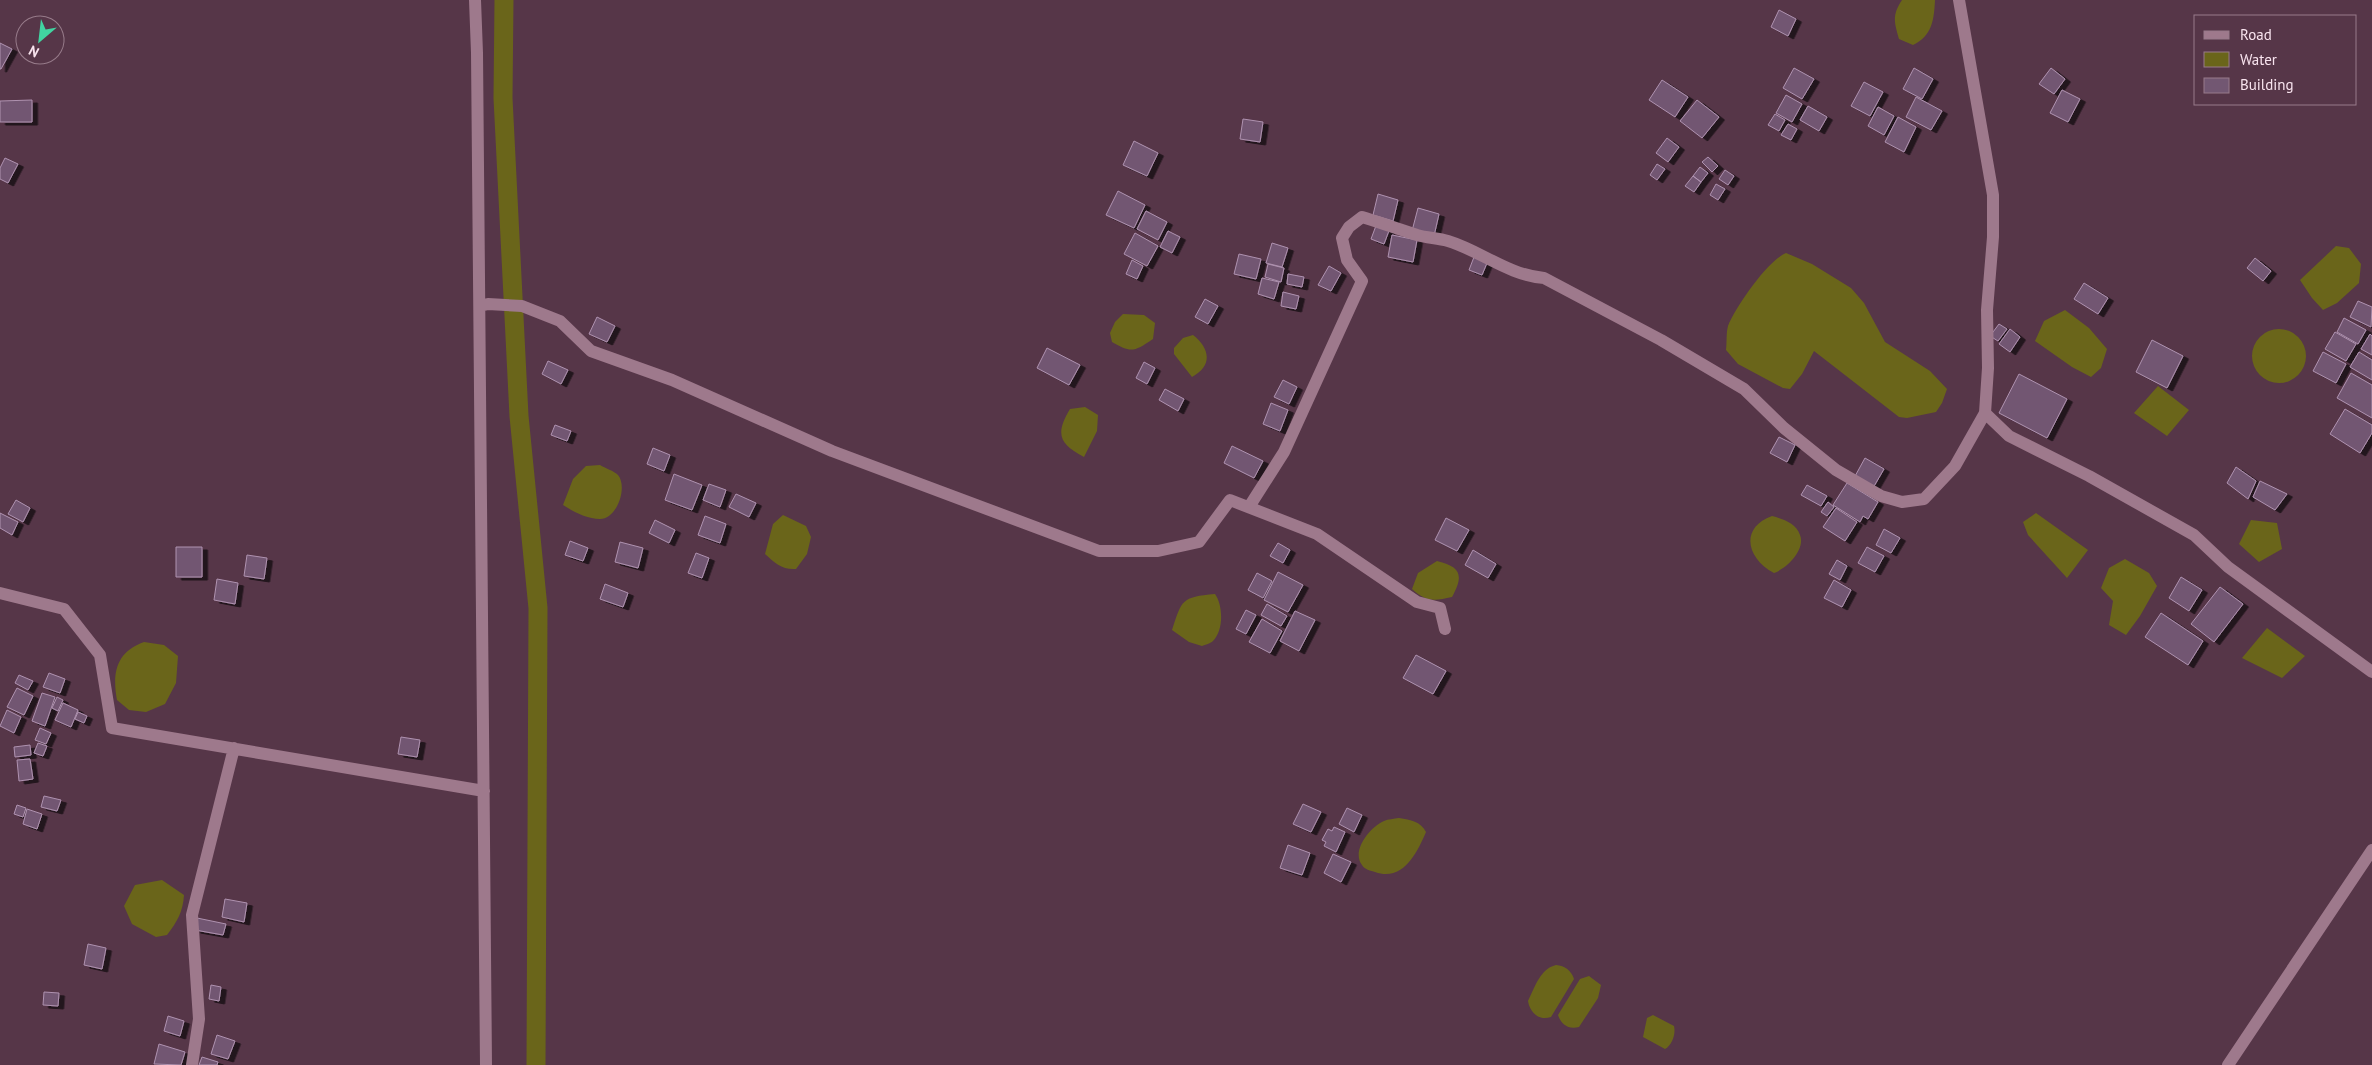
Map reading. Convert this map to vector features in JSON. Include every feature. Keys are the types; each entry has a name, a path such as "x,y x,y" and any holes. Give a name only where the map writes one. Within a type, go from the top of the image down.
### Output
{"street":[{"path":"475,0 484,305 486,1065"},
{"path":"1249,507 1284,452 1362,281 1347,260 1342,238 1349,227 1362,217 1419,236 1447,241 1480,254 1528,277 1544,278 1661,340 1744,389 1784,428 1836,470 1890,500 1902,502 1924,499 1955,466 1985,413 1988,368 1987,310 1993,236 1993,195 1959,0"},
{"path":"484,305 522,306 560,322 591,351 672,380 832,451 1098,551 1158,551 1199,542 1230,500 1317,534 1416,602 1440,608 1445,629"},
{"path":"1985,413 2009,436 2089,476 2194,535 2228,567 2372,672"},
{"path":"0,593 64,609 100,655 112,728 484,791"},
{"path":"192,1065 199,1019 192,914 234,748"},
{"path":"2228,1065 2372,850"}],"water":[{"path":"1902,0 1935,0 1931,27 1924,37 1913,45 1899,39 1896,28 1895,14"},
{"path":"2336,246 2349,248 2361,264 2359,283 2337,303 2323,310 2300,280"},
{"path":"1786,253 1812,264 1851,288 1864,303 1885,342 1930,371 1947,389 1942,403 1936,412 1907,418 1899,417 1814,351 1802,374 1790,389 1783,388 1738,364 1726,350 1728,326 1744,297 1761,275 1770,265"},
{"path":"2065,310 2089,328 2107,349 2101,368 2091,377 2072,367 2035,341 2044,321"},
{"path":"1123,314 1144,315 1155,323 1153,339 1137,349 1124,348 1112,342 1110,333 1115,322"},
{"path":"2279,329 2289,331 2298,337 2304,346 2306,356 2304,366 2298,375 2289,381 2279,383 2269,381 2260,375 2254,366 2252,356 2254,346 2260,337 2269,331"},
{"path":"1193,335 1203,346 1207,357 1203,368 1192,377 1174,354 1174,348 1183,338"},
{"path":"2158,386 2189,410 2167,436 2134,413"},
{"path":"1085,407 1098,415 1097,431 1084,457 1069,448 1061,432 1062,425 1070,409"},
{"path":"600,465 618,475 621,480 622,487 619,502 611,514 606,518 595,519 581,515 563,505 573,479 586,466"},
{"path":"2036,513 2088,550 2067,578 2028,535 2023,522"},
{"path":"783,515 806,526 811,537 807,554 796,569 783,567 765,554 773,524"},
{"path":"1772,516 1785,520 1795,527 1801,541 1798,553 1794,558 1774,573 1758,560 1750,544 1755,528 1762,521"},
{"path":"2251,520 2277,523 2282,549 2259,562 2239,544"},
{"path":"2125,559 2149,573 2157,586 2140,616 2126,635 2109,625 2113,601 2101,588 2109,568"},
{"path":"1437,561 1451,566 1458,573 1458,583 1452,597 1430,599 1412,589 1418,573"},
{"path":"1215,594 1220,604 1221,624 1213,641 1202,646 1189,642 1172,630 1178,612 1184,602 1195,597"},
{"path":"2267,628 2305,656 2282,678 2242,658"},
{"path":"144,642 164,645 178,656 176,683 165,704 146,712 129,710 117,700 115,681 118,665 127,651"},
{"path":"1399,818 1418,823 1426,832 1413,857 1408,864 1394,873 1385,874 1364,868 1359,859 1359,853 1360,847 1368,834 1373,828 1386,820"},
{"path":"162,880 184,895 182,907 174,926 167,935 156,937 132,924 124,906 135,885"},
{"path":"1556,965 1567,969 1574,979 1551,1017 1539,1017 1533,1012 1528,1001 1542,974 1550,967"},
{"path":"1589,976 1601,985 1598,998 1579,1027 1568,1027 1563,1024 1558,1015 1580,979"},
{"path":"1653,1015 1674,1026 1673,1039 1665,1049 1643,1037 1647,1018"}],"building":[{"path":"1779,10 1796,19 1788,36 1771,27"},
{"path":"0,43 12,49 1,69 0,69"},
{"path":"1794,68 1814,79 1802,99 1783,88"},
{"path":"1914,68 1933,79 1922,99 1903,89"},
{"path":"2051,68 2065,79 2054,94 2039,84"},
{"path":"1662,80 1688,97 1675,117 1649,100"},
{"path":"1864,82 1883,92 1870,116 1851,106"},
{"path":"2062,90 2080,99 2068,122 2050,113"},
{"path":"1786,95 1802,104 1792,122 1776,113"},
{"path":"1916,97 1942,111 1931,130 1906,117"},
{"path":"32,100 32,122 0,122 0,101"},
{"path":"1697,100 1719,117 1702,138 1680,121"},
{"path":"1808,106 1827,117 1819,131 1800,120"},
{"path":"1878,107 1894,116 1884,135 1868,126"},
{"path":"1775,114 1785,120 1779,131 1768,125"},
{"path":"1898,117 1916,127 1904,152 1885,142"},
{"path":"1243,119 1263,122 1260,142 1240,139"},
{"path":"1788,124 1797,129 1791,140 1781,135"},
{"path":"1667,138 1679,147 1668,162 1656,153"},
{"path":"1134,141 1158,153 1147,176 1123,165"},
{"path":"1708,157 1718,166 1712,172 1702,162"},
{"path":"5,158 18,164 8,183 0,179 0,168"},
{"path":"1657,164 1665,169 1657,180 1650,175"},
{"path":"1700,167 1708,173 1701,182 1693,176"},
{"path":"1725,170 1734,176 1728,185 1719,179"},
{"path":"1693,176 1701,182 1694,192 1685,186"},
{"path":"1716,184 1725,189 1718,200 1710,195"},
{"path":"1118,191 1145,205 1134,228 1106,215"},
{"path":"1378,194 1398,200 1393,221 1373,215"},
{"path":"1418,208 1439,214 1434,236 1412,231"},
{"path":"1146,211 1167,222 1158,240 1137,229"},
{"path":"1377,223 1390,228 1384,244 1371,239"},
{"path":"1168,231 1180,237 1172,253 1160,247"},
{"path":"1135,233 1158,246 1147,266 1124,254"},
{"path":"1392,235 1417,240 1413,262 1388,257"},
{"path":"1272,243 1288,248 1282,267 1266,263"},
{"path":"1239,254 1261,259 1256,279 1234,274"},
{"path":"1474,257 1487,263 1482,275 1469,270"},
{"path":"2255,258 2271,271 2263,281 2247,268"},
{"path":"1132,260 1143,266 1137,279 1126,274"},
{"path":"1268,264 1284,268 1281,282 1265,277"},
{"path":"1329,266 1341,273 1331,291 1318,285"},
{"path":"1288,274 1304,277 1302,287 1287,284"},
{"path":"1262,278 1279,282 1274,299 1258,294"},
{"path":"2084,283 2108,298 2098,314 2074,299"},
{"path":"1283,292 1299,296 1296,309 1281,306"},
{"path":"1205,299 1218,306 1208,324 1195,317"},
{"path":"2358,301 2372,307 2371,327 2350,317"},
{"path":"597,317 615,326 607,342 589,334"},
{"path":"2344,318 2366,330 2358,344 2337,332"},
{"path":"1999,324 2007,329 1998,341 1990,336"},
{"path":"2010,329 2020,337 2010,352 1999,344"},
{"path":"2335,332 2356,344 2346,361 2325,349"},
{"path":"2370,334 2372,336 2372,355 2361,349"},
{"path":"2152,340 2183,356 2167,388 2136,372"},
{"path":"1047,348 1080,365 1069,385 1037,368"},
{"path":"2323,352 2346,364 2336,383 2313,371"},
{"path":"2359,352 2372,360 2372,380 2350,367"},
{"path":"548,361 568,370 561,384 542,374"},
{"path":"1144,362 1155,368 1147,384 1136,378"},
{"path":"2351,373 2372,385 2372,418 2337,398"},
{"path":"2019,374 2067,399 2047,438 1999,413"},
{"path":"1283,380 1297,387 1289,404 1274,397"},
{"path":"1165,389 1184,399 1178,411 1159,400"},
{"path":"1271,403 1288,410 1280,431 1263,424"},
{"path":"2345,409 2372,425 2372,433 2360,453 2330,434"},
{"path":"555,425 571,431 567,441 551,435"},
{"path":"1779,437 1795,445 1787,462 1770,453"},
{"path":"1232,446 1263,461 1254,478 1224,463"},
{"path":"653,448 670,455 664,471 647,464"},
{"path":"1865,458 1884,469 1873,488 1854,478"},
{"path":"2236,467 2256,481 2248,499 2227,483"},
{"path":"674,474 702,485 692,510 665,500"},
{"path":"2260,481 2287,494 2275,510 2253,497"},
{"path":"1847,483 1878,502 1868,519 1863,516 1860,522 1833,505"},
{"path":"709,484 726,490 720,507 703,500"},
{"path":"1807,485 1827,496 1821,506 1801,495"},
{"path":"736,494 756,503 749,517 729,507"},
{"path":"16,500 30,508 23,522 8,514"},
{"path":"1828,502 1834,507 1827,516 1821,512"},
{"path":"1836,508 1857,522 1845,541 1823,527"},
{"path":"0,513 18,522 12,535 0,528"},
{"path":"705,516 726,524 720,543 698,535"},
{"path":"1446,518 1469,530 1457,551 1435,540"},
{"path":"655,520 675,530 669,543 649,533"},
{"path":"1884,529 1900,538 1891,553 1876,545"},
{"path":"570,541 588,548 583,561 565,555"},
{"path":"620,542 643,548 638,568 615,562"},
{"path":"1278,543 1290,550 1283,563 1270,556"},
{"path":"176,547 202,547 202,577 176,577"},
{"path":"1867,547 1884,556 1875,572 1858,563"},
{"path":"1473,550 1496,564 1488,578 1465,565"},
{"path":"696,553 709,558 702,578 688,573"},
{"path":"247,555 267,558 264,579 244,576"},
{"path":"1837,560 1847,566 1840,580 1829,574"},
{"path":"1278,572 1303,585 1288,612 1264,600"},
{"path":"1257,573 1272,581 1263,598 1248,590"},
{"path":"2181,577 2202,590 2189,611 2169,598"},
{"path":"217,579 238,583 235,604 214,600"},
{"path":"1834,580 1851,590 1842,607 1824,598"},
{"path":"605,584 628,593 623,607 600,599"},
{"path":"2220,587 2243,604 2214,642 2191,624"},
{"path":"1267,604 1287,616 1281,626 1261,615"},
{"path":"1246,610 1256,615 1246,634 1236,629"},
{"path":"1295,611 1315,620 1299,651 1280,641"},
{"path":"2161,613 2203,641 2188,665 2145,637"},
{"path":"1262,619 1282,631 1270,653 1249,642"},
{"path":"1416,655 1446,671 1433,694 1403,678"},
{"path":"49,673 65,679 60,693 43,687"},
{"path":"19,675 33,681 28,690 15,683"},
{"path":"17,688 33,696 24,715 7,707"},
{"path":"42,693 55,697 45,726 32,721"},
{"path":"57,697 63,700 58,711 52,708"},
{"path":"63,703 78,710 71,727 55,720"},
{"path":"7,710 21,717 14,733 0,726"},
{"path":"78,712 87,716 84,723 75,719"},
{"path":"40,728 51,733 46,744 35,740"},
{"path":"401,737 420,740 417,757 398,754"},
{"path":"38,743 47,746 43,756 34,753"},
{"path":"30,745 31,755 15,757 14,747"},
{"path":"30,759 33,779 19,781 17,760"},
{"path":"44,796 61,800 57,811 41,807"},
{"path":"1303,804 1321,812 1311,832 1293,824"},
{"path":"17,805 26,808 23,817 14,814"},
{"path":"1347,808 1362,815 1354,832 1339,824"},
{"path":"27,809 42,814 37,829 23,824"},
{"path":"1334,827 1345,832 1336,852 1324,846 1326,842 1322,840 1328,829 1332,831"},
{"path":"1288,845 1310,853 1302,875 1280,868"},
{"path":"1333,854 1351,862 1341,882 1324,873"},
{"path":"225,899 247,903 244,922 222,917"},
{"path":"197,918 226,924 223,935 195,930"},
{"path":"88,944 106,948 102,969 84,965"},
{"path":"211,985 221,987 219,1001 209,999"},
{"path":"44,992 59,993 58,1006 43,1005"},
{"path":"168,1016 184,1021 180,1036 164,1031"},
{"path":"217,1035 235,1041 228,1059 211,1054"},
{"path":"159,1044 185,1052 181,1065 154,1064"},
{"path":"202,1057 218,1062 217,1065 199,1065"}],"waterway":[{"path":"504,0 503,98 519,416 538,608 536,1065"}]}
